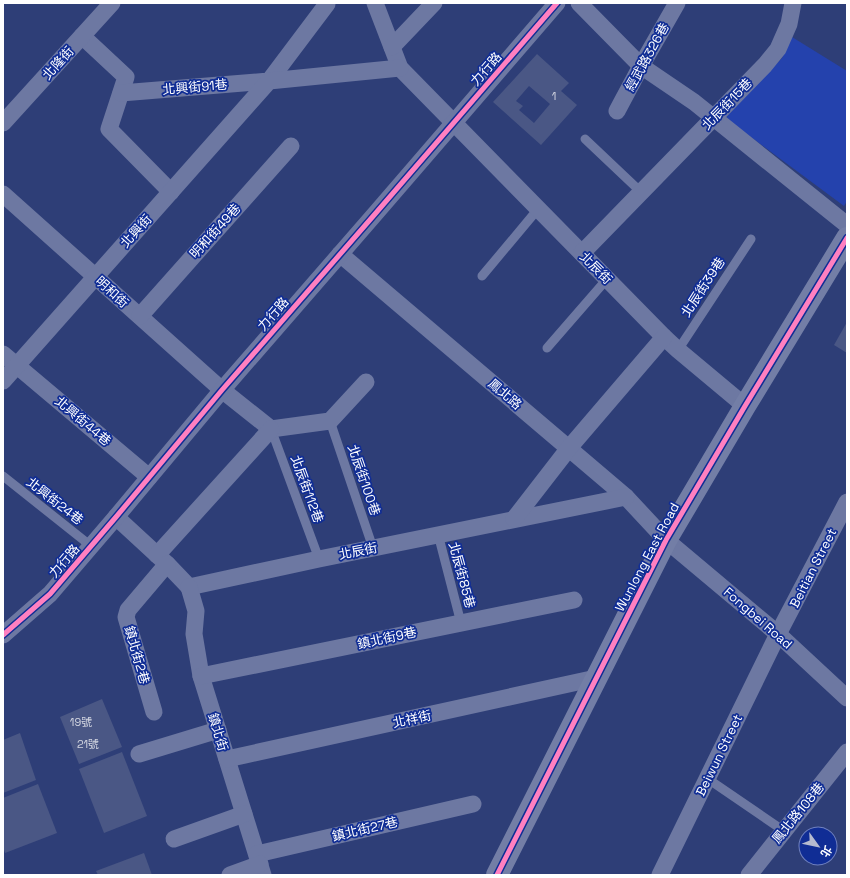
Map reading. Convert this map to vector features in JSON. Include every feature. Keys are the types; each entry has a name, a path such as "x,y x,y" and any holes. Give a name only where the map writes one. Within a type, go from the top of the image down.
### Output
{"street":[{"name":"北隆街","path":"3,123 112,3"},
{"path":"269,81 400,68 375,3"},
{"path":"392,47 434,3"},
{"name":"力行路","path":"3,635 50,594 222,390 557,3"},
{"path":"579,3 641,66 694,102 847,225"},
{"name":"經武路326巷","path":"617,111 677,3"},
{"name":"北辰街15巷","path":"582,253 765,65 778,49 789,24 793,3"},
{"name":"北興街","path":"3,381 269,81 326,4"},
{"path":"82,36 126,77 110,129 171,192"},
{"name":"北辰街","path":"400,68 664,337 744,406"},
{"name":"北興街91巷","path":"121,93 269,81"},
{"name":"明和街49巷","path":"140,316 291,146"},
{"name":"明和街","path":"3,194 222,390 271,429"},
{"name":"Wunlong East Road","path":"497,875 666,540 744,406 847,238"},
{"name":"鳳北路","path":"340,254 626,497 666,540"},
{"path":"514,519 569,448 664,337"},
{"name":"北興街44巷","path":"3,354 149,477"},
{"path":"162,560 271,429 330,421 366,382"},
{"name":"北辰街","path":"188,587 438,534 626,497"},
{"name":"Beitian Street","path":"778,634 847,502"},
{"path":"116,517 162,560 188,587"},
{"name":"Fongbei Road","path":"666,540 778,634 847,698"},
{"name":"鎮北街2巷","path":"154,712 126,617 128,610 162,560"},
{"name":"鎮北街","path":"188,587 196,611 194,634 201,676 260,864"},
{"name":"鎮北街9巷","path":"201,676 574,600"},
{"name":"Beiwun Street","path":"660,875 778,634"},
{"name":"北祥街","path":"227,759 596,678"},
{"path":"139,754 218,730"},
{"name":"鳳北路108巷","path":"748,875 847,752"},
{"name":"鎮北街27巷","path":"230,875 260,864 473,804"},
{"path":"174,839 244,814"}],"lane":[{"path":"585,139 641,192"},
{"path":"482,276 538,209"},
{"name":"北辰街39巷","path":"678,350 751,239"},
{"path":"547,348 607,280"},
{"name":"北辰街100巷","path":"330,421 373,548"},
{"name":"北辰街112巷","path":"271,429 319,559"},
{"name":"北興街24巷","path":"3,476 91,546"},
{"name":"北辰街85巷","path":"438,534 461,623"},
{"path":"708,779 784,831"}],"shaded area":[{"path":"792,37 847,71 847,201 844,206 725,118 782,58"}],"building":[{"path":"537,54 569,83 561,91 577,105 541,145 493,102","holes":["529,86 550,104 534,123 519,110 523,106 516,101"]},
{"path":"847,322 847,353 834,345"},
{"path":"102,699 122,747 79,764 60,717"},
{"path":"20,733 36,780 3,793 3,740"},
{"path":"122,752 147,816 104,833 79,769"},
{"path":"38,784 57,833 5,853 3,847 3,798"},
{"path":"144,853 152,875 98,875 96,871"}],"cycle path":[{"path":"3,635 50,594 222,390 557,3"},
{"path":"497,875 666,540 847,238"}]}
